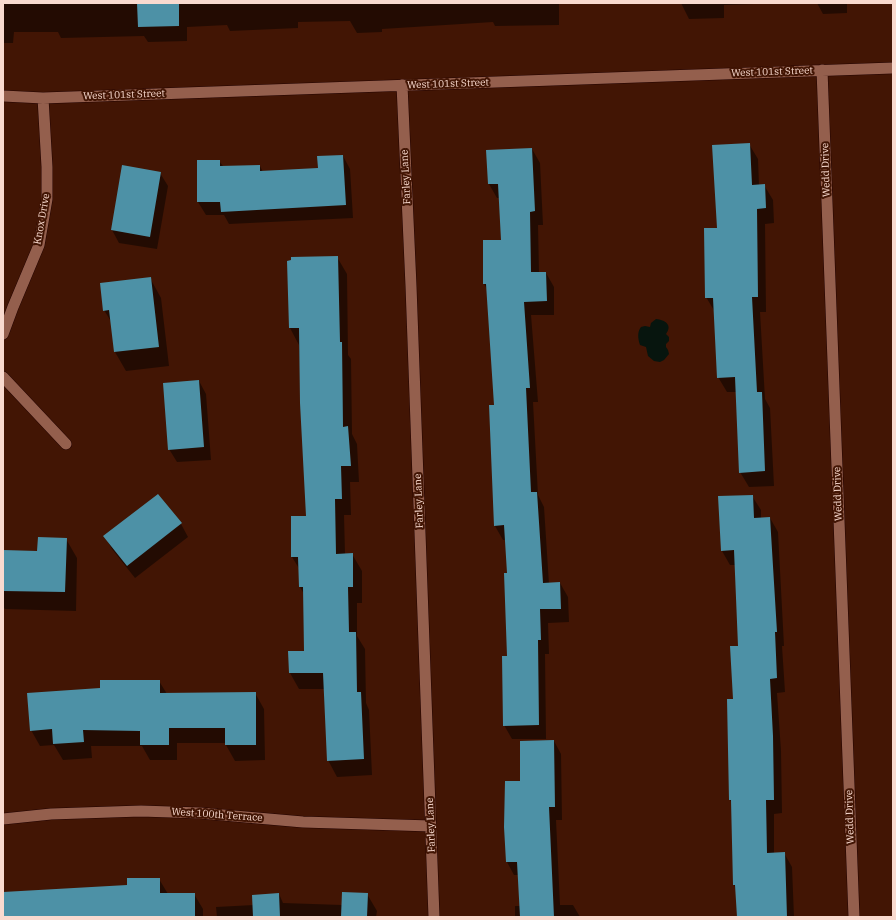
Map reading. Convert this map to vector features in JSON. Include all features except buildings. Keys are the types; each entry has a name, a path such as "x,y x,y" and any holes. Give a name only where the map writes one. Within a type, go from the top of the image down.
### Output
{"street":[{"name":"West 101st Street","path":"3,96 44,98 893,68"},
{"name":"Wedd Drive","path":"822,70 854,917"},
{"name":"Farley Lane","path":"402,85 411,286 434,917"},
{"name":"Knox Drive","path":"3,334 39,245 46,207 47,167 44,98"},
{"path":"3,377 66,444"},
{"name":"West 100th Terrace","path":"3,819 51,814 148,811 200,813 303,822 431,826"}],"shaded area":[{"path":"656,319 665,322 669,328 666,334 669,337 669,341 666,344 666,347 669,354 660,362 654,361 648,356 646,347 640,345 638,338 638,333 641,327 650,327 651,323"}]}
